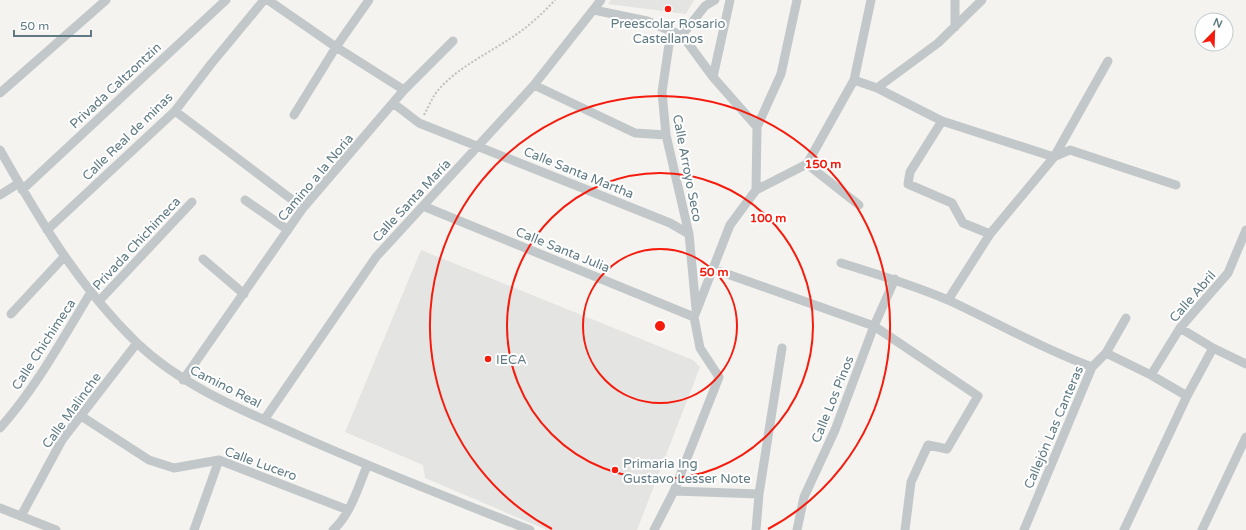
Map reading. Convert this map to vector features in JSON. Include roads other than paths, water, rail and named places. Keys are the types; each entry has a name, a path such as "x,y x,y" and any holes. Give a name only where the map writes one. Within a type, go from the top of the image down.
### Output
{"street":[{"path":"0,93 106,0"},
{"name":"Privada Caltzontzin","path":"0,196 21,186 226,0"},
{"name":"Calle Real de minas","path":"47,230 175,111 211,64 264,0"},
{"path":"268,0 336,47 404,90"},
{"path":"294,115 336,47 369,0"},
{"name":"Calle Santa María","path":"264,420 376,256 534,85 601,0"},
{"path":"682,35 706,6 715,0"},
{"path":"713,77 730,0"},
{"path":"756,190 757,127 781,74 797,0"},
{"path":"654,530 674,491 720,377 700,348 695,314 730,225 756,190 807,164 854,80 871,0"},
{"path":"955,0 955,27"},
{"path":"877,88 938,43 982,0"},
{"path":"594,10 647,21 682,35 713,77 757,127"},
{"name":"Calle Arroyo Seco","path":"671,31 662,92 666,135 688,234 695,314"},
{"name":"Camino a la Noria","path":"183,380 303,208 404,90 452,41"},
{"path":"948,300 990,234 1054,158 1108,61"},
{"path":"854,80 877,88 942,121 1054,158 1070,150 1176,185"},
{"path":"534,85 635,133 666,135"},
{"name":"Calle Santa Martha","path":"394,103 419,123 670,223 688,234"},
{"path":"175,111 303,208"},
{"path":"942,121 910,172 908,184 952,203 963,223 990,234"},
{"name":"Camino Real","path":"0,150 64,257 91,292 137,343 183,380 264,420 367,466 530,530"},
{"path":"807,164 859,205"},
{"path":"244,200 288,230"},
{"name":"Privada Chichimeca","path":"99,301 192,202"},
{"name":"Calle Santa Julia","path":"423,206 695,314"},
{"path":"670,223 683,209"},
{"name":"Calle Abril","path":"1151,375 1180,328 1228,273 1246,230"},
{"path":"11,314 64,257"},
{"path":"203,259 244,294"},
{"path":"841,263 895,279 948,300 1062,356 1092,367"},
{"path":"712,269 874,326 978,396 947,449 928,445 911,482 905,530"},
{"name":"Calle Los Pinos","path":"797,530 804,497 835,430 874,326 895,279"},
{"name":"Calle Chichimeca","path":"0,428 14,413 34,384 91,292"},
{"name":"Callejón Las Canteras","path":"1024,530 1092,367 1106,354 1126,318"},
{"path":"1180,328 1213,348 1246,364"},
{"name":"Calle Malinche","path":"21,516 62,440 137,343"},
{"path":"756,530 759,494 782,348"},
{"path":"1124,530 1187,396 1213,348"},
{"path":"1106,354 1151,375 1187,396"},
{"name":"Calle Lucero","path":"80,416 149,460 174,468 219,460 348,510"},
{"path":"1202,530 1246,437"},
{"path":"194,530 219,460"},
{"path":"339,528 367,466"},
{"path":"674,491 759,494"},
{"path":"0,508 56,530"}],"place":[{"name":"Preescolar Rosario Castellanos","path":"668,9"},
{"name":"IECA","path":"488,359"},
{"name":"Primaria Ing Gustavo Lesser Note","path":"615,470"}]}
